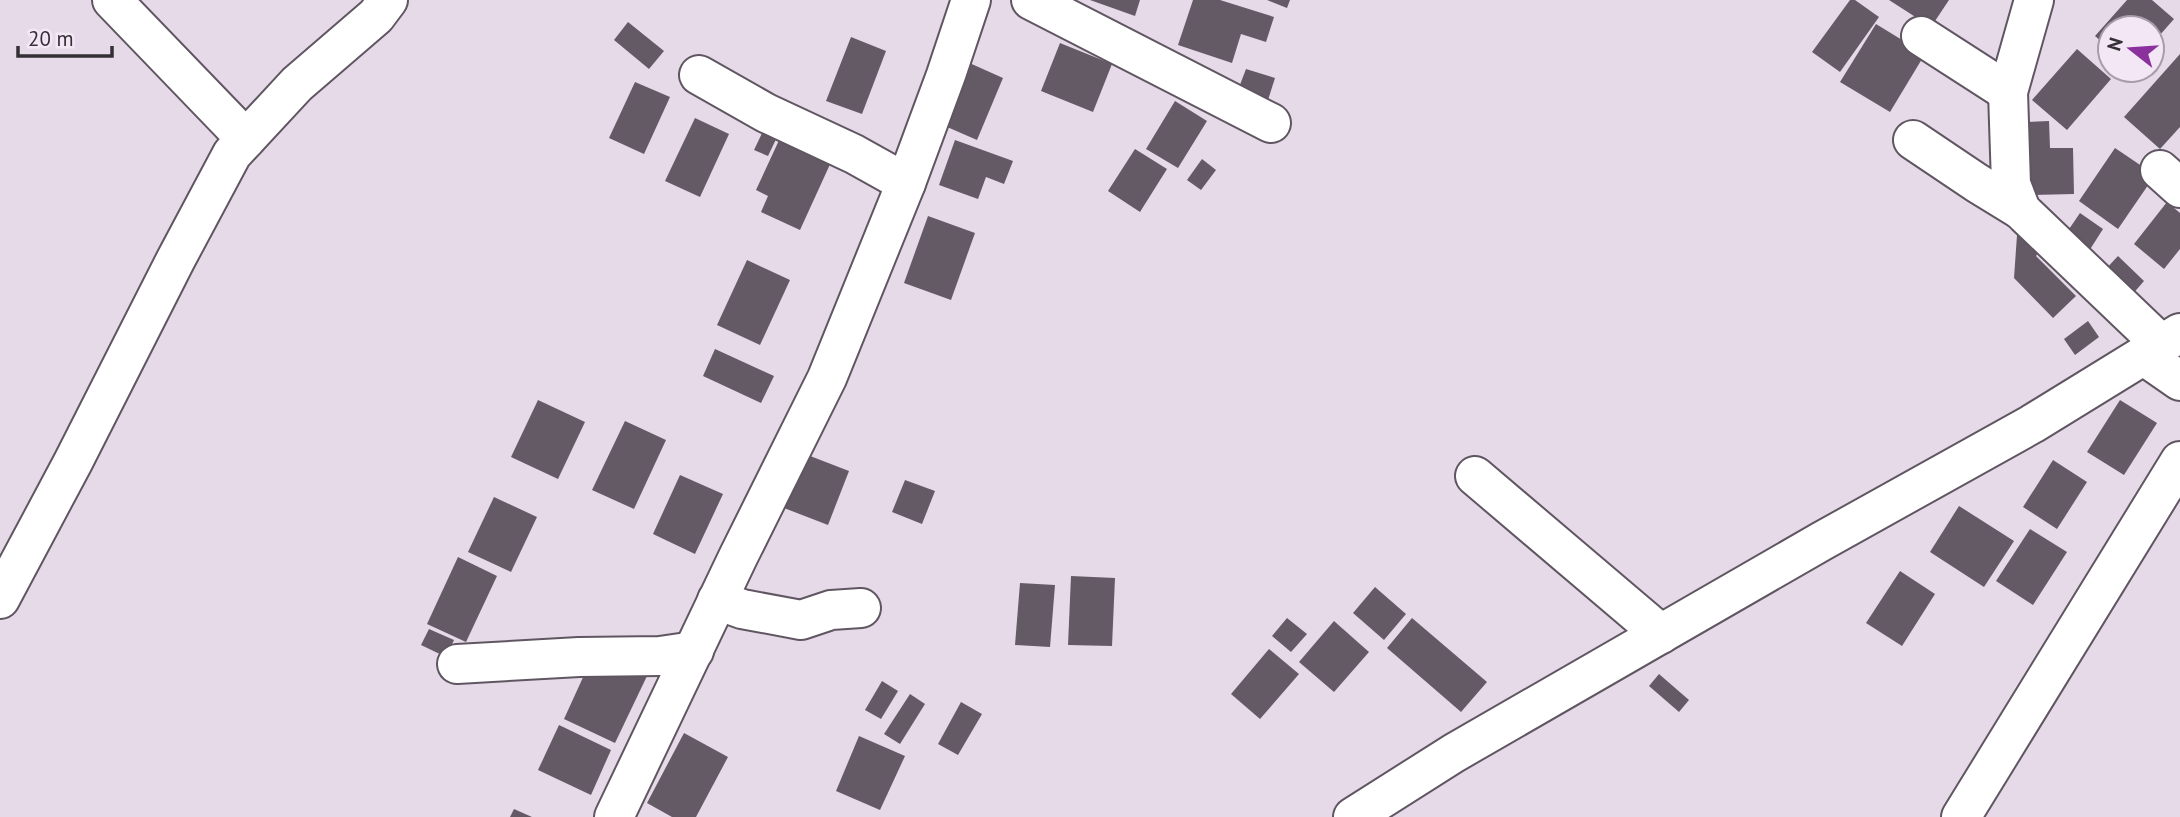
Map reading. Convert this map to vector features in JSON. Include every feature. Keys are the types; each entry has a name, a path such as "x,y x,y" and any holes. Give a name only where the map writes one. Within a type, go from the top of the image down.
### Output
{"street":[{"path":"112,0 246,139"},
{"path":"0,599 232,154 298,84 376,16 388,0"},
{"path":"614,817 827,378 906,183 971,0"},
{"path":"1031,0 1271,123"},
{"path":"2021,209 2011,184 2008,92 2034,0"},
{"path":"1921,36 2008,92"},
{"path":"699,75 766,113 854,154 906,183"},
{"path":"1913,140 2021,209 2162,345 2180,381"},
{"path":"1384,811 1454,753 2032,424 2162,345"},
{"path":"1961,817 2180,460"},
{"path":"1475,476 1661,634"},
{"path":"717,600 742,609 802,620 831,610 861,607"},
{"path":"457,664 579,657 660,656 694,650"}],"building":[{"path":"1090,0 1140,0 1135,16"},
{"path":"1193,0 1220,0 1274,17 1266,42 1241,34 1232,63 1178,45"},
{"path":"1267,0 1290,0 1287,8"},
{"path":"1850,0 1855,0 1879,17 1840,72 1812,52"},
{"path":"1889,0 1949,0 1931,27"},
{"path":"2127,0 2152,0 2174,19 2166,28 2166,14 2115,14"},
{"path":"628,22 664,51 649,69 614,40"},
{"path":"1876,24 1925,54 1890,112 1840,82"},
{"path":"851,37 886,51 862,114 826,101"},
{"path":"1060,43 1112,64 1093,112 1041,91"},
{"path":"2077,49 2096,66 2096,84 2107,84 2067,130 2032,100"},
{"path":"2180,54 2180,127 2160,149 2124,117 2153,84 2166,84 2166,70"},
{"path":"965,61 1003,78 977,140 938,123"},
{"path":"1246,69 1275,78 1268,100 1238,90"},
{"path":"635,82 670,97 644,154 609,138"},
{"path":"1175,101 1207,121 1178,168 1146,149"},
{"path":"695,118 729,134 700,197 665,181"},
{"path":"2049,121 2050,148 2073,148 2074,194 2026,195 2025,122"},
{"path":"765,127 779,133 768,156 754,150"},
{"path":"781,136 832,160 800,230 761,212 768,196 756,190"},
{"path":"955,140 1013,161 1004,184 986,177 978,199 939,185"},
{"path":"2115,148 2155,175 2118,229 2079,201"},
{"path":"1135,149 1167,169 1140,212 1108,191"},
{"path":"1202,159 1216,170 1201,190 1187,180"},
{"path":"2167,202 2180,213 2180,249 2164,269 2134,244"},
{"path":"2080,213 2103,229 2089,251 2065,235"},
{"path":"928,216 975,233 951,300 904,283"},
{"path":"2018,221 2046,241 2036,256 2076,296 2053,318 2014,278"},
{"path":"2118,256 2144,281 2131,296 2104,271"},
{"path":"747,260 790,280 760,345 717,325"},
{"path":"2088,321 2099,337 2075,355 2064,339"},
{"path":"715,349 774,376 761,403 703,376"},
{"path":"538,400 585,422 558,479 511,457"},
{"path":"2120,400 2157,423 2124,475 2087,452"},
{"path":"625,421 666,440 634,509 592,490"},
{"path":"805,454 849,471 828,525 784,508"},
{"path":"2053,460 2087,482 2057,529 2023,507"},
{"path":"680,475 723,494 695,554 653,534"},
{"path":"905,480 935,491 922,524 892,512"},
{"path":"494,497 537,517 511,572 468,552"},
{"path":"1959,506 2014,541 1984,587 1930,552"},
{"path":"2030,529 2067,552 2033,605 1996,581"},
{"path":"458,557 497,576 466,642 427,624"},
{"path":"1900,571 1935,594 1902,646 1866,623"},
{"path":"1071,576 1115,578 1112,646 1068,645"},
{"path":"1020,583 1055,585 1050,647 1015,645"},
{"path":"1375,587 1406,614 1384,640 1353,613"},
{"path":"1287,618 1307,634 1291,652 1272,636"},
{"path":"1412,618 1487,682 1461,712 1387,648"},
{"path":"1334,621 1369,652 1334,692 1299,662"},
{"path":"429,629 454,640 446,657 421,645"},
{"path":"1269,649 1299,674 1260,719 1231,694"},
{"path":"590,662 620,664 647,676 615,743 564,719"},
{"path":"1659,674 1689,700 1679,712 1649,686"},
{"path":"882,681 898,691 881,719 865,710"},
{"path":"910,694 925,704 900,744 884,734"},
{"path":"961,702 982,714 958,755 938,744"},
{"path":"559,725 611,750 591,795 538,770"},
{"path":"684,733 728,757 696,817 672,817 647,803"},
{"path":"859,736 905,756 880,810 836,791"},
{"path":"514,809 532,817 510,817"}]}
